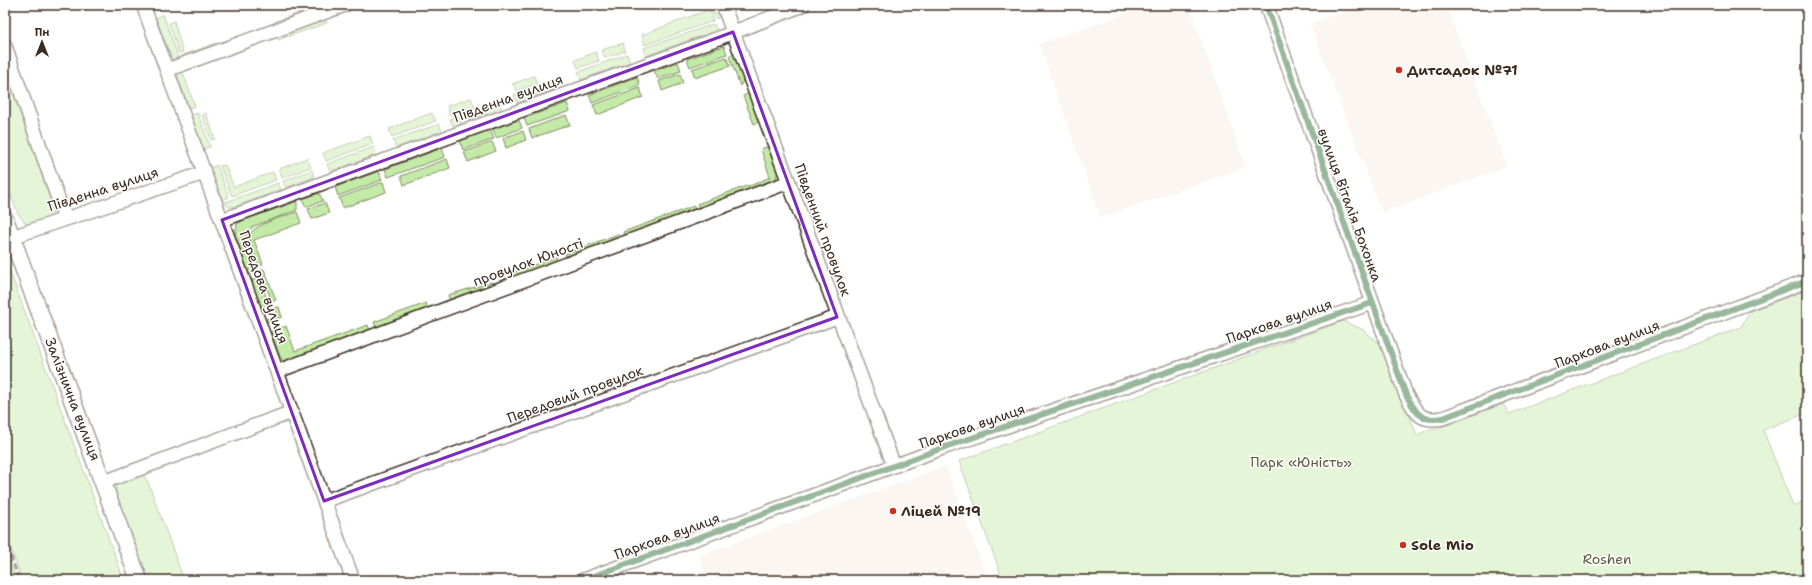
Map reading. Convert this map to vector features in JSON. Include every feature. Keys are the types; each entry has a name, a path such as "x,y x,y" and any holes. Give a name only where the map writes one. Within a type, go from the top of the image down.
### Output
{"street":[{"name":"Передова вулиця","path":"143,5 278,371 353,580"},
{"path":"167,70 345,5"},
{"name":"Південний провулок","path":"723,5 894,466"},
{"name":"Південна вулиця","path":"222,220 803,5"},
{"name":"вулиця Віталія Бохонка","path":"1266,5 1406,395 1416,412"},
{"path":"5,46 67,218"},
{"name":"Південна вулиця","path":"12,237 204,173"},
{"name":"провулок Юності","path":"278,371 789,182"},
{"name":"Залізнична вулиця","path":"5,219 104,482 139,580"},
{"name":"Паркова вулиця","path":"1416,412 1423,418 1431,420 1444,418 1807,281"},
{"name":"Паркова вулиця","path":"583,580 948,446 1372,302"},
{"name":"Передовий провулок","path":"324,502 838,317"},
{"path":"104,482 292,412"}],"highlighted area":[{"path":"733,32 837,317 324,501 222,220"}],"shaded area":[{"path":"1151,5 1189,5 1246,167 1101,218 1039,44"},
{"name":"Дитсадок №71","path":"1360,5 1446,5 1507,166 1382,213 1310,24"},
{"name":"Ліцей №19","path":"946,466 988,580 706,580 699,556"},
{"path":"5,531 22,580 16,580 5,548"}],"green space":[{"path":"710,5 717,5 721,16 716,19"},
{"path":"317,7 319,11 278,26 276,21"},
{"path":"710,9 713,21 645,45 642,35"},
{"path":"163,14 178,60 173,60 171,57 156,18"},
{"path":"325,18 327,23 278,40 275,34"},
{"path":"174,21 183,52 179,53 169,23"},
{"path":"714,24 717,30 646,56 644,48"},
{"path":"216,43 218,47 181,60 180,56"},
{"path":"623,43 625,51 605,58 602,50"},
{"path":"724,46 727,54 690,67 687,59"},
{"path":"596,52 599,61 578,68 575,60"},
{"path":"735,53 744,79 740,86 729,56"},
{"path":"627,54 630,62 581,80 578,72"},
{"path":"726,57 730,66 695,78 692,69"},
{"path":"678,62 681,71 658,79 654,71"},
{"path":"5,69 54,210 51,219 32,227 25,223 18,214 5,181"},
{"path":"182,70 195,106 189,108 177,75"},
{"path":"680,74 683,83 662,91 659,81"},
{"path":"534,76 537,84 517,91 512,84"},
{"path":"637,77 640,85 592,103 589,95"},
{"path":"552,82 555,89 517,103 514,95"},
{"path":"640,88 643,97 597,115 593,105"},
{"path":"749,93 760,121 754,124 743,96"},
{"path":"471,98 475,107 450,115 447,106"},
{"path":"499,102 502,109 453,126 450,119"},
{"path":"567,103 570,111 527,126 524,118"},
{"path":"198,113 210,147 203,149 191,115"},
{"path":"206,113 215,139 211,140 202,115"},
{"path":"432,113 436,121 392,137 389,129"},
{"path":"566,115 570,125 532,138 529,129"},
{"path":"519,120 522,128 496,138 493,129"},
{"path":"439,124 442,131 396,148 393,140"},
{"path":"490,130 494,139 463,150 460,141"},
{"path":"523,131 526,140 506,148 503,138"},
{"path":"370,136 373,144 326,161 323,153"},
{"path":"492,142 496,151 468,162 464,152"},
{"path":"769,146 778,171 775,181 699,208 697,204 749,185 750,186 770,177 761,149"},
{"path":"374,147 376,155 330,172 327,164"},
{"path":"442,148 445,157 388,177 385,169"},
{"path":"307,158 311,167 282,178 279,169"},
{"path":"447,159 450,168 404,185 401,176"},
{"path":"217,165 229,197 222,200 210,168"},
{"path":"225,165 234,187 273,172 276,180 232,196 220,166"},
{"path":"312,170 314,177 286,188 283,181"},
{"path":"379,171 382,180 338,196 335,187"},
{"path":"383,182 386,192 343,208 339,198"},
{"path":"278,183 281,190 237,206 230,207 223,203"},
{"path":"319,193 323,201 306,207 302,199"},
{"path":"297,201 297,210 254,226 249,230 245,241 256,272 249,275 235,235 237,224"},
{"path":"325,203 329,213 312,219 308,209"},
{"path":"694,206 697,214 626,240 623,232"},
{"path":"297,212 301,223 254,240 263,264 258,266 248,237 250,233 262,225"},
{"path":"618,234 621,242 568,261 565,254"},
{"path":"556,257 558,265 504,285 502,281 510,278 509,274"},
{"path":"5,258 124,580 22,580 5,531"},
{"path":"264,269 276,300 272,302 260,270"},
{"path":"259,278 269,305 262,308 254,295 252,287 252,280"},
{"path":"492,282 494,288 451,304 448,295"},
{"name":"Парк «Юність»","path":"1807,290 1807,413 1763,430 1793,506 1807,500 1807,580 1003,580 959,461 1343,321 1362,329 1383,346 1417,435 1430,429 1433,430 1503,404 1509,414 1741,327 1750,311"},
{"path":"426,303 429,312 377,331 374,322"},
{"path":"279,307 282,317 267,322 266,319 277,316 274,308"},
{"path":"368,325 371,334 285,362 280,357 271,332 286,326 295,351"},
{"path":"136,475 143,475 148,482 184,580 149,580 116,496 116,486 122,480"},
{"path":"5,548 16,580 5,580"}],"railway":[{"path":"5,539 19,580"}],"cycle path":[{"path":"1266,5 1406,395 1416,412 1420,415 1429,419 1443,418 1807,281"},
{"path":"583,580 948,446 1372,303"}],"place":[{"name":"Дитсадок №71","path":"1399,70"},
{"name":"Ліцей №19","path":"893,511"},
{"name":"Sole Mio","path":"1403,545"}],"park label":[{"name":"Roshen","path":"1607,559"}]}
